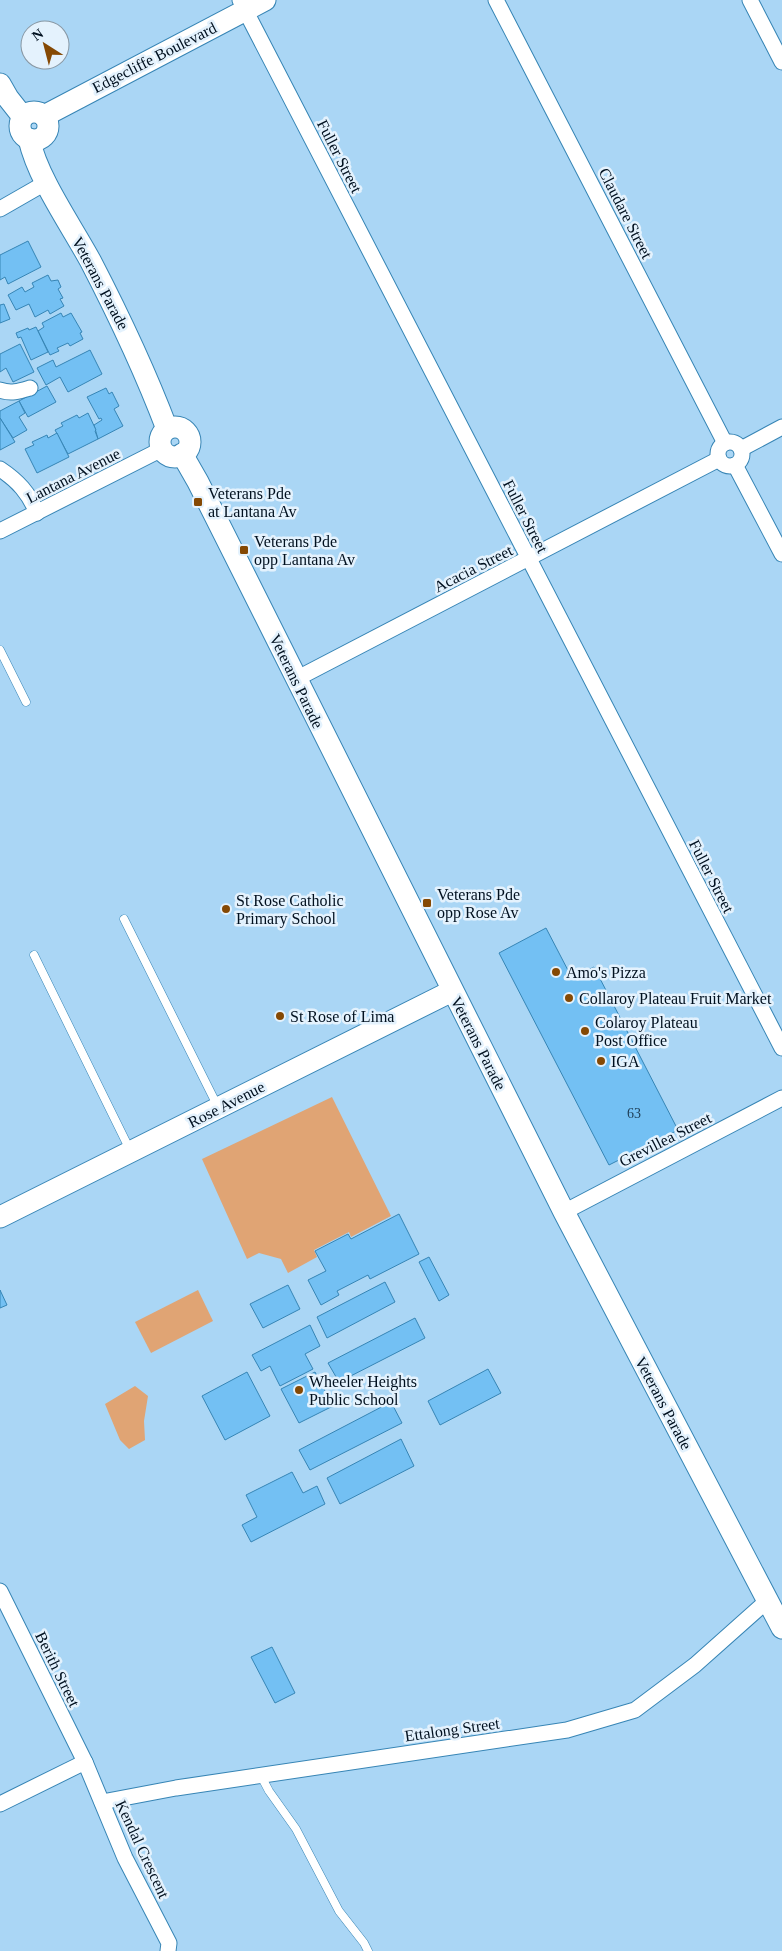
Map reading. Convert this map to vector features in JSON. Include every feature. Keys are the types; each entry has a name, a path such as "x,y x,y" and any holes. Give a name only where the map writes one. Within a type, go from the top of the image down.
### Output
{"street":[{"name":"Edgecliffe Boulevard","path":"44,116 243,5 265,0"},
{"name":"Claudare Street","path":"496,0 725,443"},
{"path":"750,0 782,62"},
{"name":"Fuller Street","path":"243,5 782,1048"},
{"path":"0,84 23,117"},
{"path":"36,112 44,116 48,124 46,133 38,139 25,137 20,130 23,117 26,113 36,112"},
{"name":"Veterans Parade","path":"29,139 36,162 134,347 168,429"},
{"path":"0,209 47,182"},
{"path":"0,390 6,393 30,388"},
{"path":"178,427 189,436 189,446 182,454 173,457 169,456 162,449 160,445 161,436 168,429 178,427"},
{"path":"741,449 782,427"},
{"path":"733,442 741,449 742,456 735,465 728,466 719,459 718,452 725,443 733,442"},
{"name":"Lantana Avenue","path":"0,531 162,449"},
{"name":"Veterans Parade","path":"182,454 198,482 564,1212 782,1628"},
{"name":"Acacia Street","path":"296,679 719,459"},
{"path":"735,465 782,554"},
{"path":"0,469 20,484 37,513"},
{"name":"Rose Avenue","path":"1,1213 131,1152 452,991"},
{"name":"Grevillea Street","path":"564,1212 782,1098"},
{"name":"Berith Street","path":"0,1591 85,1762"},
{"name":"Ettalong Street","path":"102,1802 176,1788 567,1730 635,1710 695,1665 768,1600"},
{"path":"0,1804 85,1762"},
{"name":"Kendal Crescent","path":"85,1762 125,1858 169,1943 168,1951"}],"lane":[{"path":"0,650 26,702"},
{"path":"124,919 218,1107"},
{"path":"34,955 131,1152"},
{"path":"261,1776 269,1791 296,1829 339,1911 368,1951"}],"shaded area":[{"path":"332,1097 391,1216 351,1237 349,1232 314,1250 317,1257 288,1273 281,1259 259,1253 247,1259 202,1159"},
{"path":"198,1290 213,1321 151,1353 135,1322"},
{"path":"135,1386 148,1396 144,1421 145,1440 129,1449 120,1440 105,1404"}],"building":[{"path":"28,241 41,267 8,284 5,277 0,280 0,255"},
{"path":"48,275 51,281 58,280 61,287 58,289 63,298 60,299 64,306 50,314 48,310 35,317 29,304 16,310 8,295 22,287 25,292 34,287 32,283"},
{"path":"4,304 10,319 0,323 0,305"},
{"path":"61,313 63,317 71,313 82,332 80,333 83,339 70,346 68,343 57,348 59,351 50,355 38,331 44,327 42,323"},
{"path":"36,327 48,352 31,360 21,337 18,338 16,333"},
{"path":"20,344 34,372 13,382 6,368 0,372 0,354"},
{"path":"90,350 102,374 68,392 60,377 46,385 37,368 53,360 56,367"},
{"path":"47,386 56,402 28,417 19,401"},
{"path":"106,388 109,394 112,392 119,406 114,409 123,426 98,439 94,425 102,420 101,418 99,419 87,397"},
{"path":"19,401 25,413 19,417 27,430 13,438 0,418 0,411"},
{"path":"88,413 98,439 68,454 55,430 63,426 61,423 77,415 79,418"},
{"path":"0,418 15,442 0,450"},
{"path":"57,433 69,457 37,473 25,449 34,445 32,442 47,435 48,438"},
{"path":"546,928 572,978 594,967 678,1130 609,1165 499,953"},
{"path":"399,1214 419,1254 370,1279 368,1275 337,1291 339,1295 321,1305 308,1280 326,1271 315,1251 348,1234 351,1239"},
{"path":"429,1257 449,1295 439,1301 419,1262"},
{"path":"385,1282 395,1302 327,1338 317,1317"},
{"path":"288,1285 300,1309 263,1328 250,1304"},
{"path":"0,1290 7,1305 0,1308"},
{"path":"415,1318 425,1338 339,1382 328,1363"},
{"path":"310,1325 320,1346 305,1354 313,1369 280,1386 270,1366 261,1371 252,1355"},
{"path":"488,1369 501,1393 440,1425 428,1401"},
{"path":"247,1372 270,1416 225,1440 202,1396"},
{"path":"315,1372 333,1406 299,1423 281,1389"},
{"path":"391,1402 402,1423 310,1470 299,1450"},
{"path":"401,1439 414,1466 340,1504 327,1478"},
{"path":"292,1472 303,1493 317,1486 325,1504 251,1542 242,1525 257,1517 246,1495"},
{"path":"272,1647 295,1693 275,1703 251,1657"}],"place":[{"name":"Veterans Pde at Lantana Av","path":"198,502"},
{"name":"Veterans Pde opp Lantana Av","path":"244,550"},
{"name":"Veterans Pde opp Rose Av","path":"427,903"},
{"name":"St Rose Catholic Primary School","path":"226,909"},
{"name":"Amo's Pizza","path":"556,972"},
{"name":"Collaroy Plateau Fruit Market","path":"569,998"},
{"name":"St Rose of Lima","path":"280,1016"},
{"name":"Colaroy Plateau Post Office","path":"585,1031"},
{"name":"IGA","path":"601,1061"},
{"name":"Wheeler Heights Public School","path":"299,1390"}]}
